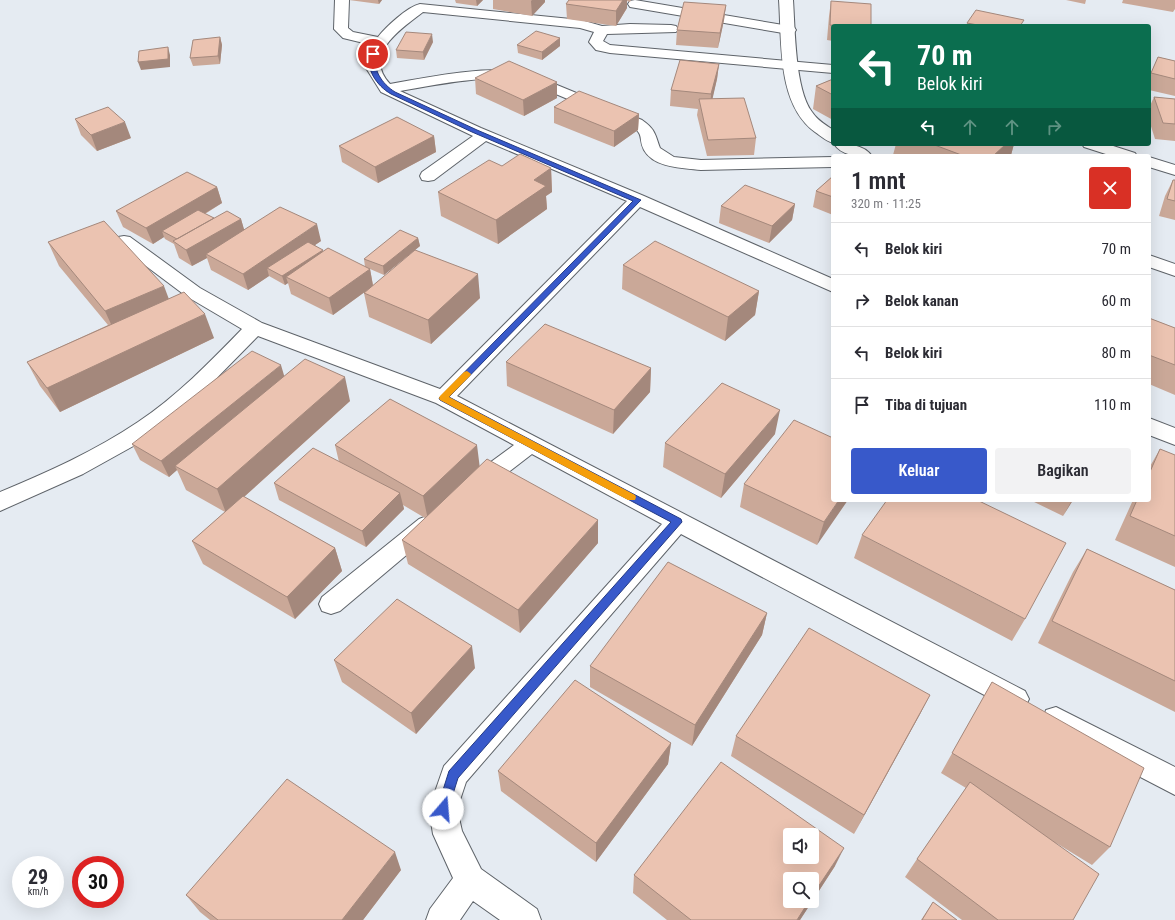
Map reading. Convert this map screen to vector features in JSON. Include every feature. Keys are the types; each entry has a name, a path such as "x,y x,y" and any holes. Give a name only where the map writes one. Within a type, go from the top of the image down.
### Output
{"street":[{"path":"342,0 341,29 348,35 380,42"},
{"path":"786,0 792,66 797,96 804,113 816,126 831,137"},
{"path":"635,4 789,30"},
{"path":"671,29 630,28 602,30 581,24 565,22 420,8 380,42 373,54 371,62 374,73 386,89 485,135 638,200 831,285"},
{"path":"602,30 596,42 601,47 610,49 831,69"},
{"path":"386,89 475,76 515,74 637,122 649,135 650,144 654,152 668,160 684,164 701,165 831,162"},
{"path":"428,176 485,135"},
{"path":"846,146 860,154"},
{"path":"1096,146 1122,154"},
{"path":"1151,163 1175,170"},
{"path":"443,398 638,200"},
{"path":"124,241 193,292 255,328 443,398 1175,782"},
{"path":"1151,262 1175,270"},
{"path":"0,502 99,456 148,427 209,376 255,328"},
{"path":"1151,427 1175,437"},
{"path":"459,499 530,444"},
{"path":"330,604 440,514"},
{"path":"526,920 470,880 448,834 443,809 454,775 678,522"},
{"path":"441,920 470,880"}],"building":[{"path":"569,0 623,0 616,11 566,4"},
{"path":"831,1 871,4 871,24 830,25"},
{"path":"684,2 726,5 720,33 677,30"},
{"path":"976,10 1024,20 1021,24 967,23"},
{"path":"536,31 560,38 542,52 517,45"},
{"path":"406,32 432,34 423,52 396,50"},
{"path":"220,37 218,56 190,58 193,40"},
{"path":"168,47 168,59 138,62 139,51"},
{"path":"1158,57 1175,61 1175,79 1151,73"},
{"path":"680,60 719,64 711,94 671,90"},
{"path":"509,61 557,82 523,100 475,78"},
{"path":"831,80 831,94 816,86"},
{"path":"579,91 639,114 614,131 554,107"},
{"path":"1154,97 1175,99 1175,124 1163,123"},
{"path":"744,98 756,138 708,140 699,99"},
{"path":"108,107 125,122 91,135 75,119"},
{"path":"397,117 434,136 375,167 339,146"},
{"path":"937,146 1004,146 995,154 959,154"},
{"path":"520,154 551,168 534,180 546,186 496,220 438,192 489,160 502,166"},
{"path":"187,172 217,187 146,228 116,211"},
{"path":"831,178 831,196 816,191"},
{"path":"1173,180 1175,180 1175,201 1167,199"},
{"path":"745,185 795,204 772,226 721,206"},
{"path":"280,207 317,224 243,274 206,254"},
{"path":"198,210 214,218 177,239 162,231"},
{"path":"227,211 241,219 186,250 173,241"},
{"path":"104,221 164,286 105,311 48,242"},
{"path":"400,230 418,238 383,266 364,259"},
{"path":"655,241 759,291 728,317 623,265"},
{"path":"308,242 323,250 282,276 267,268"},
{"path":"328,248 370,269 329,298 286,277"},
{"path":"415,250 478,274 428,320 364,293"},
{"path":"184,292 205,314 47,388 27,362"},
{"path":"1151,319 1175,328 1175,365 1151,356"},
{"path":"545,324 651,368 614,410 506,362"},
{"path":"252,351 281,365 161,461 132,444"},
{"path":"305,359 345,377 217,489 175,466"},
{"path":"722,383 780,410 725,474 665,443"},
{"path":"390,399 477,445 423,496 335,445"},
{"path":"794,420 831,437 831,502 838,502 824,522 744,484"},
{"path":"313,448 400,493 362,531 274,483"},
{"path":"1160,449 1175,455 1175,536 1130,516 1136,502 1151,502 1151,469"},
{"path":"487,459 598,520 518,610 402,540"},
{"path":"243,496 335,548 287,597 192,541"},
{"path":"886,502 981,502 1066,543 1025,619 862,535"},
{"path":"1087,549 1175,590 1175,681 1052,621"},
{"path":"668,562 767,613 695,725 590,666"},
{"path":"397,599 472,646 411,713 334,660"},
{"path":"809,628 930,695 864,815 736,736"},
{"path":"575,680 671,743 596,843 498,771"},
{"path":"992,682 1144,768 1110,847 952,753"},
{"path":"721,762 815,828 783,828 783,864 819,864 819,831 844,848 819,886 819,872 783,872 783,908 805,908 797,920 691,920 634,875"},
{"path":"287,779 395,852 342,920 218,920 186,895"},
{"path":"970,782 1099,874 1073,920 998,920 917,859"},
{"path":"933,902 957,920 922,920"}],"slow traffic":[{"path":"467,374 443,398 632,497"}],"route":[{"path":"373,54 371,62 374,73 386,89 393,93 475,131 638,200 443,398 678,522 454,775 443,809"}]}
